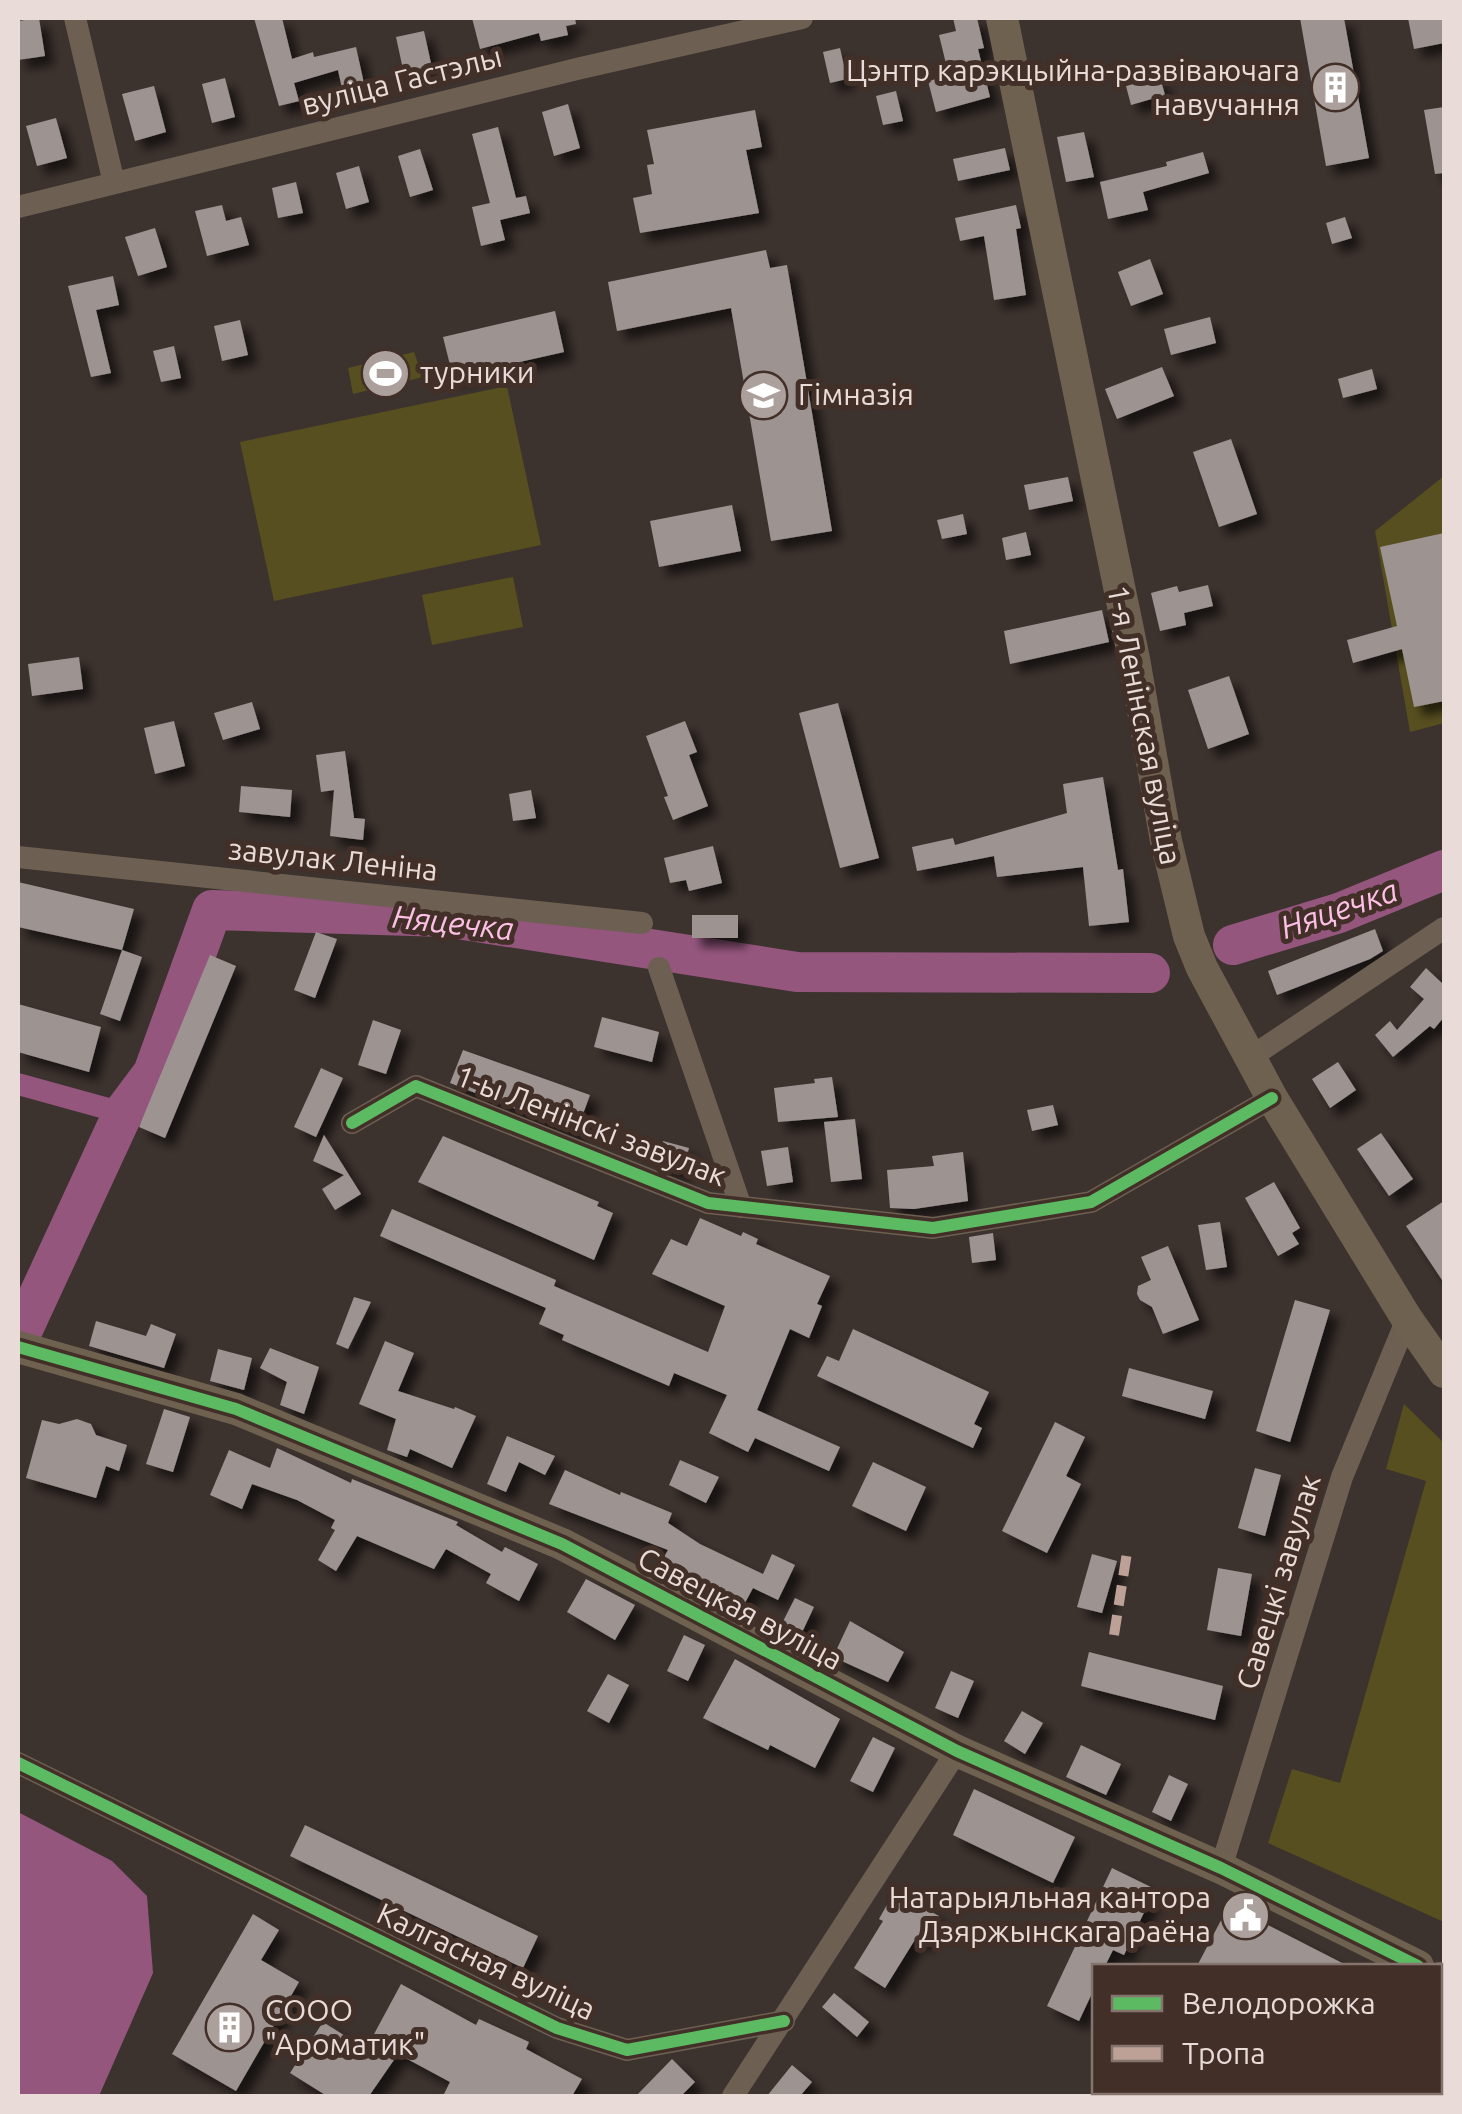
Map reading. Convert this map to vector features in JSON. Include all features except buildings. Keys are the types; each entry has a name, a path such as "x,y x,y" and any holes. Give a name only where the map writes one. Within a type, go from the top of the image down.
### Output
{"street":[{"path":"76,18 114,183"},
{"name":"вуліца Гастэлы","path":"18,207 802,18"},
{"name":"1-я Ленінская вуліца","path":"1002,18 1134,659 1178,898 1202,968 1272,1098 1407,1319 1444,1372"},
{"name":"завулак Леніна","path":"18,856 642,923"},
{"path":"1252,1056 1444,928"},
{"path":"659,968 740,1207"},
{"name":"1-ы Ленінскі завулак","path":"352,1123 416,1086 708,1203 933,1228 1090,1202 1272,1098"},
{"name":"Савецкі завулак","path":"1221,1868 1342,1477 1407,1319"},
{"name":"Савецкая вуліца","path":"18,1347 236,1409 562,1544 957,1751 1221,1868 1414,1964"},
{"path":"733,2096 957,1751"},
{"name":"Калгасная вуліца","path":"18,1763 557,2028 626,2050 784,2021"}],"shaded area":[{"name":"турники","path":"414,352 423,377 353,394 348,368"},
{"path":"507,386 541,545 274,601 240,442"},
{"path":"1444,476 1444,723 1410,732 1375,531"},
{"path":"513,577 523,627 432,645 422,595"},
{"path":"1404,1404 1444,1443 1444,1922 1268,1843 1292,1769 1340,1783 1426,1481 1386,1469"},
{"path":"18,1812 112,1861 147,1896 153,1973 99,2096 18,2096"}],"waterway":[{"name":"Няцечка","path":"1233,945 1339,913 1444,870"},
{"name":"Няцечка","path":"24,1327 123,1113 153,1073 212,910 445,917 797,972 1150,973"},
{"path":"18,1084 123,1113"}],"marked path":[{"path":"1114,1635 1128,1546"}],"cycle path":[{"path":"352,1123 416,1086 708,1203 933,1228 1091,1202 1272,1098"},
{"path":"18,1347 236,1409 562,1544 957,1751 1221,1868 1414,1964"},
{"path":"18,1763 557,2028 627,2050 784,2021"}],"place":[{"name":"Цэнтр карэкцыйна-развіваючага навучання","path":"1335,88"},
{"name":"турники","path":"385,373"},
{"name":"Гімназія","path":"763,395"},
{"name":"Натарыяльная кантора Дзяржынскага раёна","path":"1246,1915"},
{"name":"СООО \"Ароматик\"","path":"230,2028"}]}
